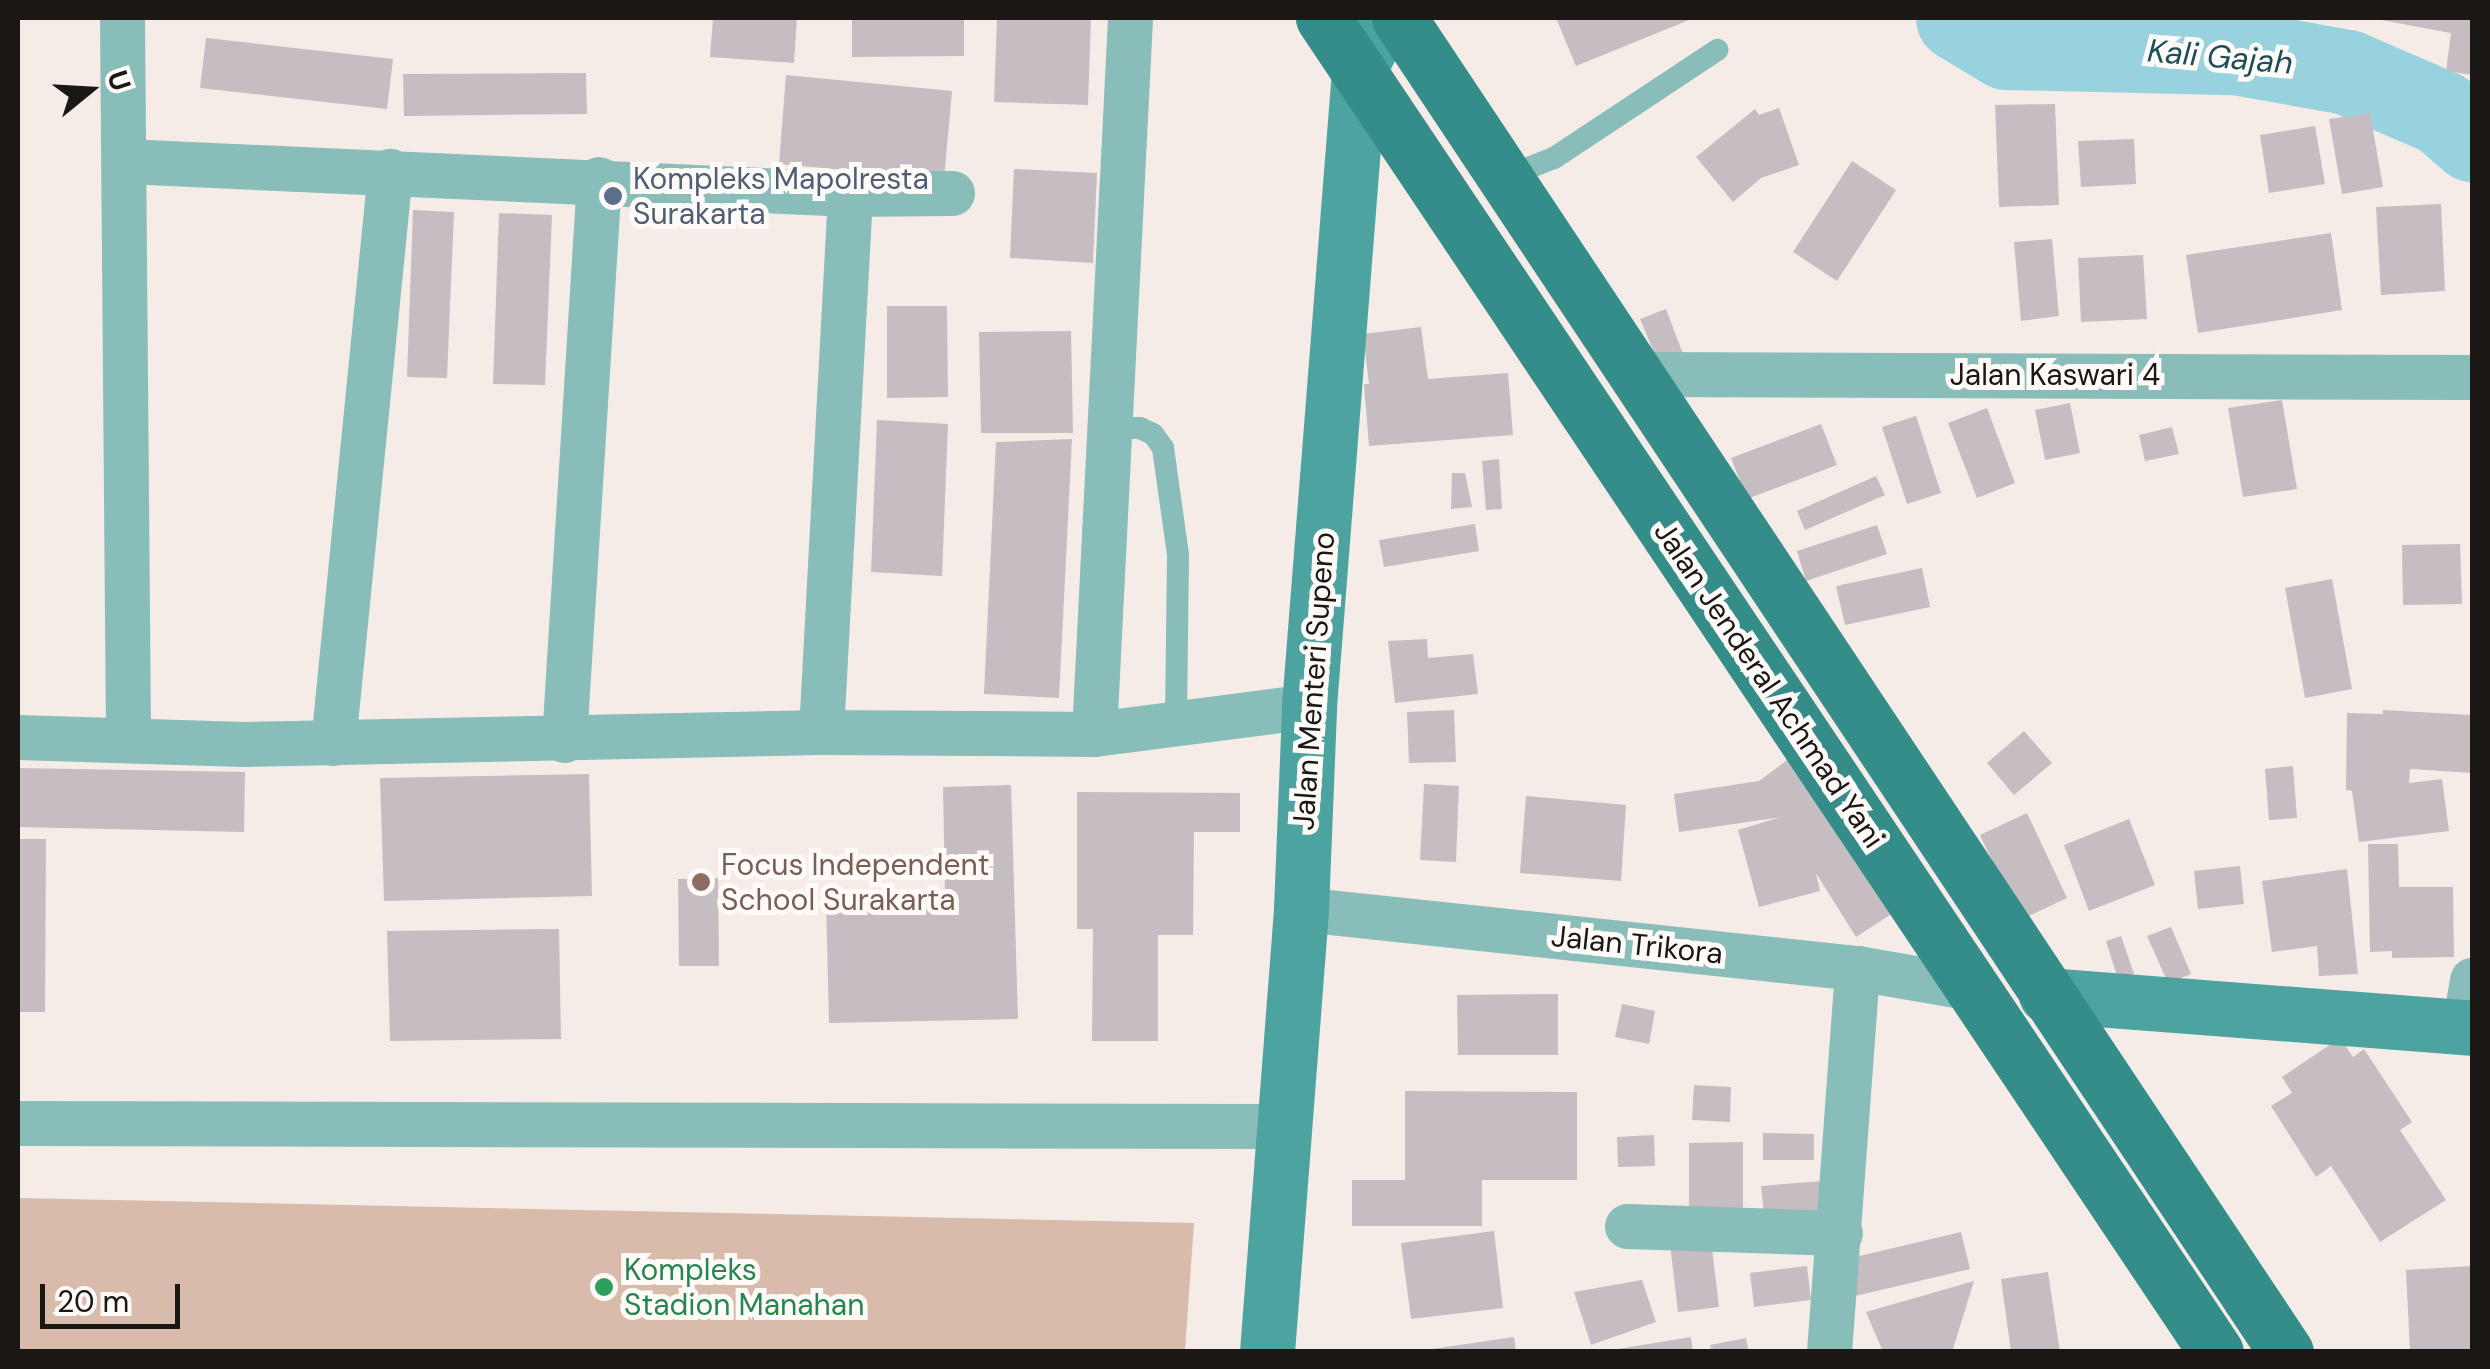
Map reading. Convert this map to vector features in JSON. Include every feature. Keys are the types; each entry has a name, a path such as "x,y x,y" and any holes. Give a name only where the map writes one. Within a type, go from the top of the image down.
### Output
{"main road":[{"name":"Jalan Jenderal Achmad Yani","path":"1324,18 2216,1352"},
{"name":"Jalan Menteri Supeno","path":"1267,1352 1301,909 1309,706 1359,70 1385,18"},
{"name":"Jalan Jenderal Achmad Yani","path":"1399,18 2286,1352"},
{"path":"2046,995 2470,1012"}],"street":[{"path":"122,18 128,738"},
{"path":"1094,734 1130,18"},
{"path":"125,161 850,194 952,193"},
{"path":"333,743 390,172"},
{"path":"564,740 599,180"},
{"path":"821,732 850,194"},
{"name":"Jalan Kaswari 4","path":"1637,374 2472,377"},
{"path":"18,737 244,744 821,732 1094,734 1309,706"},
{"name":"Jalan Trikora","path":"1301,909 1857,968 1973,988"},
{"path":"1829,1352 1857,968"},
{"path":"18,1123 1284,1126"},
{"path":"1626,1226 1840,1233"}],"lane":[{"path":"1505,177 1554,158 1718,50"},
{"path":"1112,428 1140,428 1153,434 1163,448 1178,554 1176,724"}],"shaded area":[{"name":"Kompleks Stadion Manahan","path":"18,1198 1194,1223 1185,1351 18,1351"}],"building":[{"path":"713,18 797,18 794,63 710,57"},
{"path":"852,18 964,18 964,56 852,57"},
{"path":"997,18 1091,18 1088,105 994,102"},
{"path":"1556,18 1694,18 1576,66"},
{"path":"2370,18 2472,18 2472,75 2446,71 2451,33"},
{"path":"206,38 393,59 387,109 200,88"},
{"path":"586,73 587,114 404,116 403,74"},
{"path":"786,75 952,91 944,179 779,164"},
{"path":"2055,104 2059,205 1999,207 1995,105"},
{"path":"1779,108 1799,165 1761,178 1733,202 1696,157 1755,109 1759,115"},
{"path":"2370,113 2383,187 2342,194 2329,119"},
{"path":"2315,126 2325,184 2269,193 2260,135"},
{"path":"2134,139 2136,184 2081,187 2078,141"},
{"path":"1852,161 1896,190 1837,281 1793,252"},
{"path":"1014,169 1097,173 1093,263 1010,258"},
{"path":"2441,204 2445,291 2381,295 2376,207"},
{"path":"413,210 454,212 447,378 407,377"},
{"path":"499,213 552,215 545,385 493,384"},
{"path":"2331,233 2342,310 2198,333 2186,255"},
{"path":"2052,239 2059,316 2021,321 2014,242"},
{"path":"2143,255 2147,319 2081,322 2078,258"},
{"path":"887,306 947,306 948,397 887,398"},
{"path":"1666,309 1683,354 1659,364 1640,319"},
{"path":"1421,327 1428,379 1508,373 1513,435 1369,446 1364,384 1369,384 1363,334"},
{"path":"1071,331 1073,433 981,433 979,332"},
{"path":"2282,400 2297,489 2243,497 2228,408"},
{"path":"2070,403 2080,453 2045,460 2035,410"},
{"path":"1987,408 2015,483 1977,498 1948,423"},
{"path":"1916,416 1941,493 1907,504 1882,427"},
{"path":"877,420 948,424 942,576 871,572"},
{"path":"1821,424 1837,465 1747,499 1731,458"},
{"path":"2172,427 2179,454 2145,461 2139,435"},
{"path":"1072,439 1059,698 984,694 996,442"},
{"path":"1499,459 1502,509 1486,510 1482,461"},
{"path":"1452,473 1465,473 1472,507 1451,509"},
{"path":"1876,476 1885,495 1805,530 1797,511"},
{"path":"1475,524 1479,551 1384,567 1379,540"},
{"path":"1877,525 1887,554 1806,581 1797,551"},
{"path":"2460,544 2462,604 2403,605 2402,545"},
{"path":"1922,568 1930,607 1845,625 1836,586"},
{"path":"2332,579 2352,689 2305,698 2285,588"},
{"path":"1427,639 1428,658 1473,654 1478,694 1395,703 1388,641"},
{"path":"1454,710 1456,762 1409,763 1407,712"},
{"path":"2383,710 2472,715 2472,773 2410,769 2409,783 2442,779 2449,831 2359,842 2352,791 2346,790 2347,713 2383,714"},
{"path":"2024,731 2052,763 2014,795 1987,763"},
{"path":"1794,755 1893,913 1856,937 1816,873 1820,891 1759,907 1738,830 1781,817 1679,832 1674,794 1759,781"},
{"path":"2293,766 2297,818 2269,820 2265,769"},
{"path":"18,768 245,772 244,832 18,827"},
{"path":"589,774 592,896 384,901 380,778"},
{"path":"1424,784 1459,786 1456,862 1420,860"},
{"path":"1011,785 1018,1019 829,1023 826,898 945,895 943,787"},
{"path":"1077,792 1240,793 1240,832 1194,832 1193,935 1158,935 1158,1041 1092,1041 1093,929 1077,929"},
{"path":"1526,796 1626,805 1621,881 1520,873"},
{"path":"2027,813 2067,898 2020,920 1980,835"},
{"path":"2129,819 2155,885 2089,911 2064,845"},
{"path":"18,839 46,839 45,1012 18,1012"},
{"path":"2368,844 2398,844 2399,887 2453,887 2454,957 2392,958 2392,951 2370,952"},
{"path":"2240,866 2244,904 2198,909 2194,871"},
{"path":"2347,869 2358,974 2319,976 2317,946 2272,952 2262,881"},
{"path":"718,878 719,966 679,966 678,879"},
{"path":"2171,927 2191,974 2168,983 2147,936"},
{"path":"559,929 561,1039 390,1041 387,931"},
{"path":"2121,936 2134,974 2118,979 2106,941"},
{"path":"1558,994 1558,1055 1458,1055 1457,995"},
{"path":"1622,1004 1655,1011 1649,1044 1615,1037"},
{"path":"2340,1038 2353,1057 2364,1049 2412,1122 2400,1130 2446,1200 2380,1242 2331,1166 2316,1177 2271,1106 2292,1093 2282,1077"},
{"path":"1694,1085 1731,1087 1730,1122 1692,1120"},
{"path":"1405,1091 1577,1092 1577,1180 1482,1180 1482,1226 1352,1226 1352,1180 1405,1180"},
{"path":"1763,1133 1814,1134 1814,1160 1763,1160"},
{"path":"1654,1135 1655,1166 1618,1167 1617,1137"},
{"path":"1743,1142 1743,1212 1689,1212 1689,1143"},
{"path":"1822,1181 1825,1218 1765,1223 1761,1186"},
{"path":"1494,1231 1503,1308 1411,1319 1401,1243"},
{"path":"1961,1232 1970,1269 1851,1297 1851,1258"},
{"path":"1711,1240 1719,1307 1678,1312 1670,1244"},
{"path":"1807,1266 1811,1300 1754,1307 1750,1273"},
{"path":"2472,1266 2472,1352 2410,1352 2406,1270"},
{"path":"2048,1272 2060,1352 2011,1352 2001,1279"},
{"path":"1642,1280 1656,1322 1591,1345 1574,1292"},
{"path":"1974,1281 1953,1349 1883,1352 1866,1312"},
{"path":"1514,1337 1516,1352 1432,1349"},
{"path":"1691,1337 1693,1352 1618,1352 1618,1349"},
{"path":"1746,1338 1749,1352 1712,1352 1710,1345"}],"waterway":[{"name":"Kali Gajah","path":"1958,18 2006,47 2235,52 2347,72 2442,113 2472,139"}],"place":[{"name":"Kompleks Mapolresta Surakarta","path":"613,196"},
{"name":"Focus Independent School Surakarta","path":"701,882"},
{"name":"Kompleks Stadion Manahan","path":"604,1287"}]}
